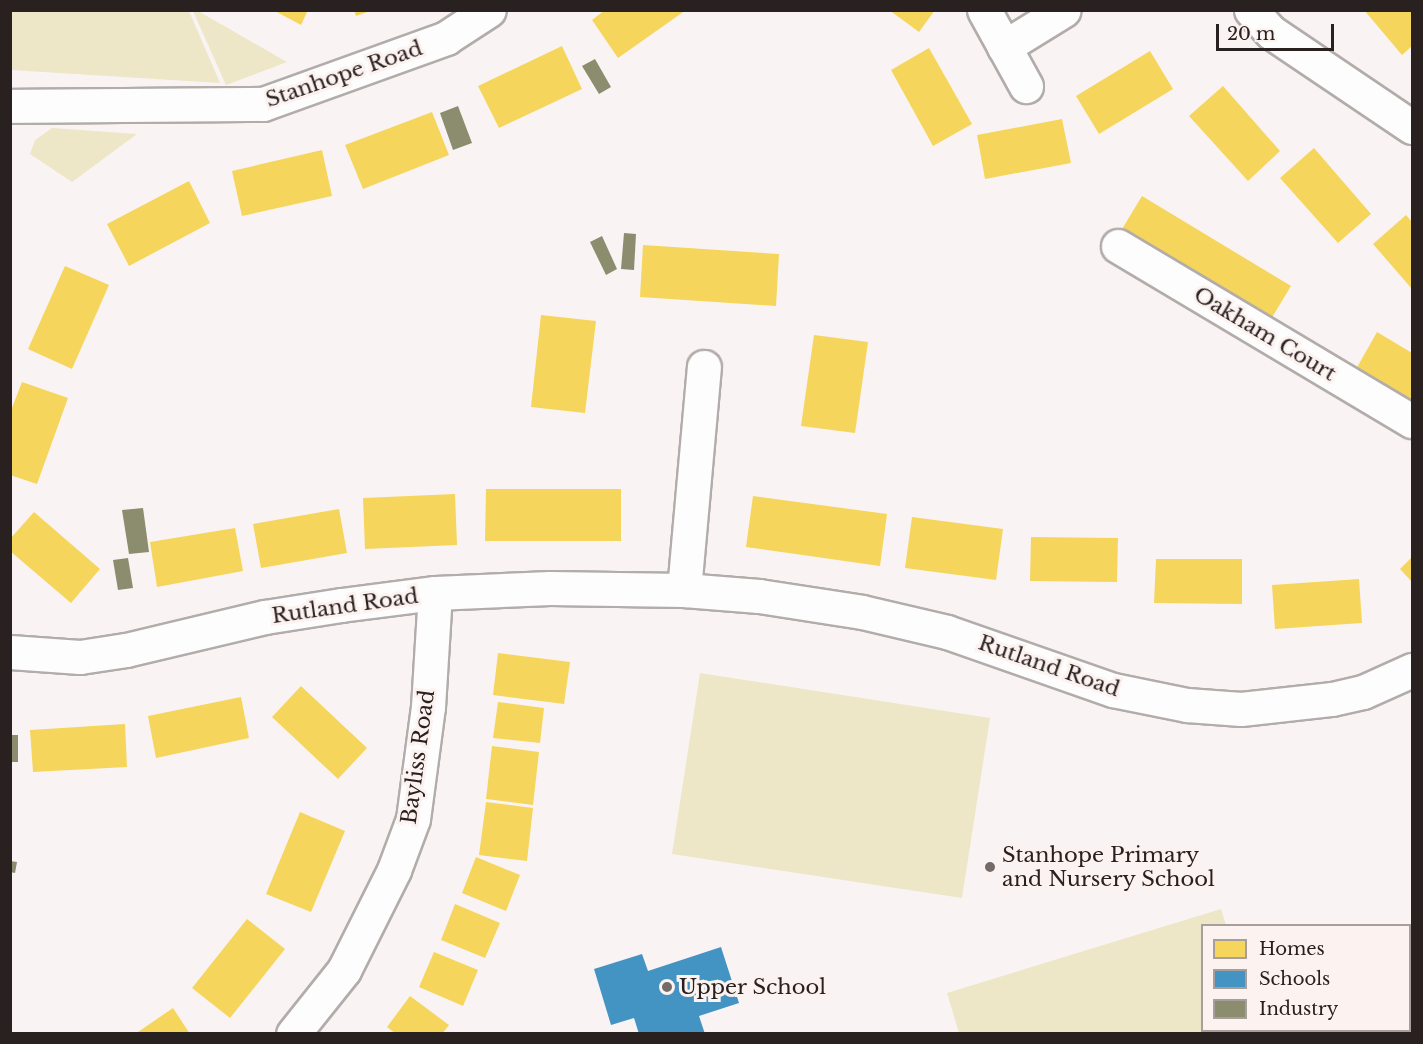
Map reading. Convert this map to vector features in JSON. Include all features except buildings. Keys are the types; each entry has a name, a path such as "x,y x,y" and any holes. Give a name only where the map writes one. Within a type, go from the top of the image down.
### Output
{"street":[{"name":"Stanhope Road","path":"10,106 263,104 446,38 489,10"},
{"path":"984,10 1026,86"},
{"path":"1004,47 1064,10"},
{"path":"1251,10 1271,32 1413,127"},
{"name":"Oakham Court","path":"1118,246 1413,421"},
{"path":"684,591 682,575 704,367"},
{"name":"Rutland Road","path":"10,652 80,657 126,650 265,617 435,593 550,588 684,591 759,596 862,612 946,632 1113,690 1187,705 1240,709 1332,699 1363,692 1413,670"},
{"name":"Bayliss Road","path":"293,1034 344,970 394,870 412,819 428,707 435,593"}],"shaded area":[{"path":"10,11 189,11 220,83 11,70"},
{"path":"193,11 198,11 287,62 226,85"},
{"path":"52,128 137,134 72,182 30,154 35,140"},
{"path":"700,673 990,718 962,898 672,854"},
{"path":"1221,909 1226,924 1201,924 1201,1032 1259,1033 959,1033 947,993"}],"place":[{"name":"Stanhope Primary and Nursery School","path":"990,867"},
{"name":"Upper School","path":"667,987"}]}
